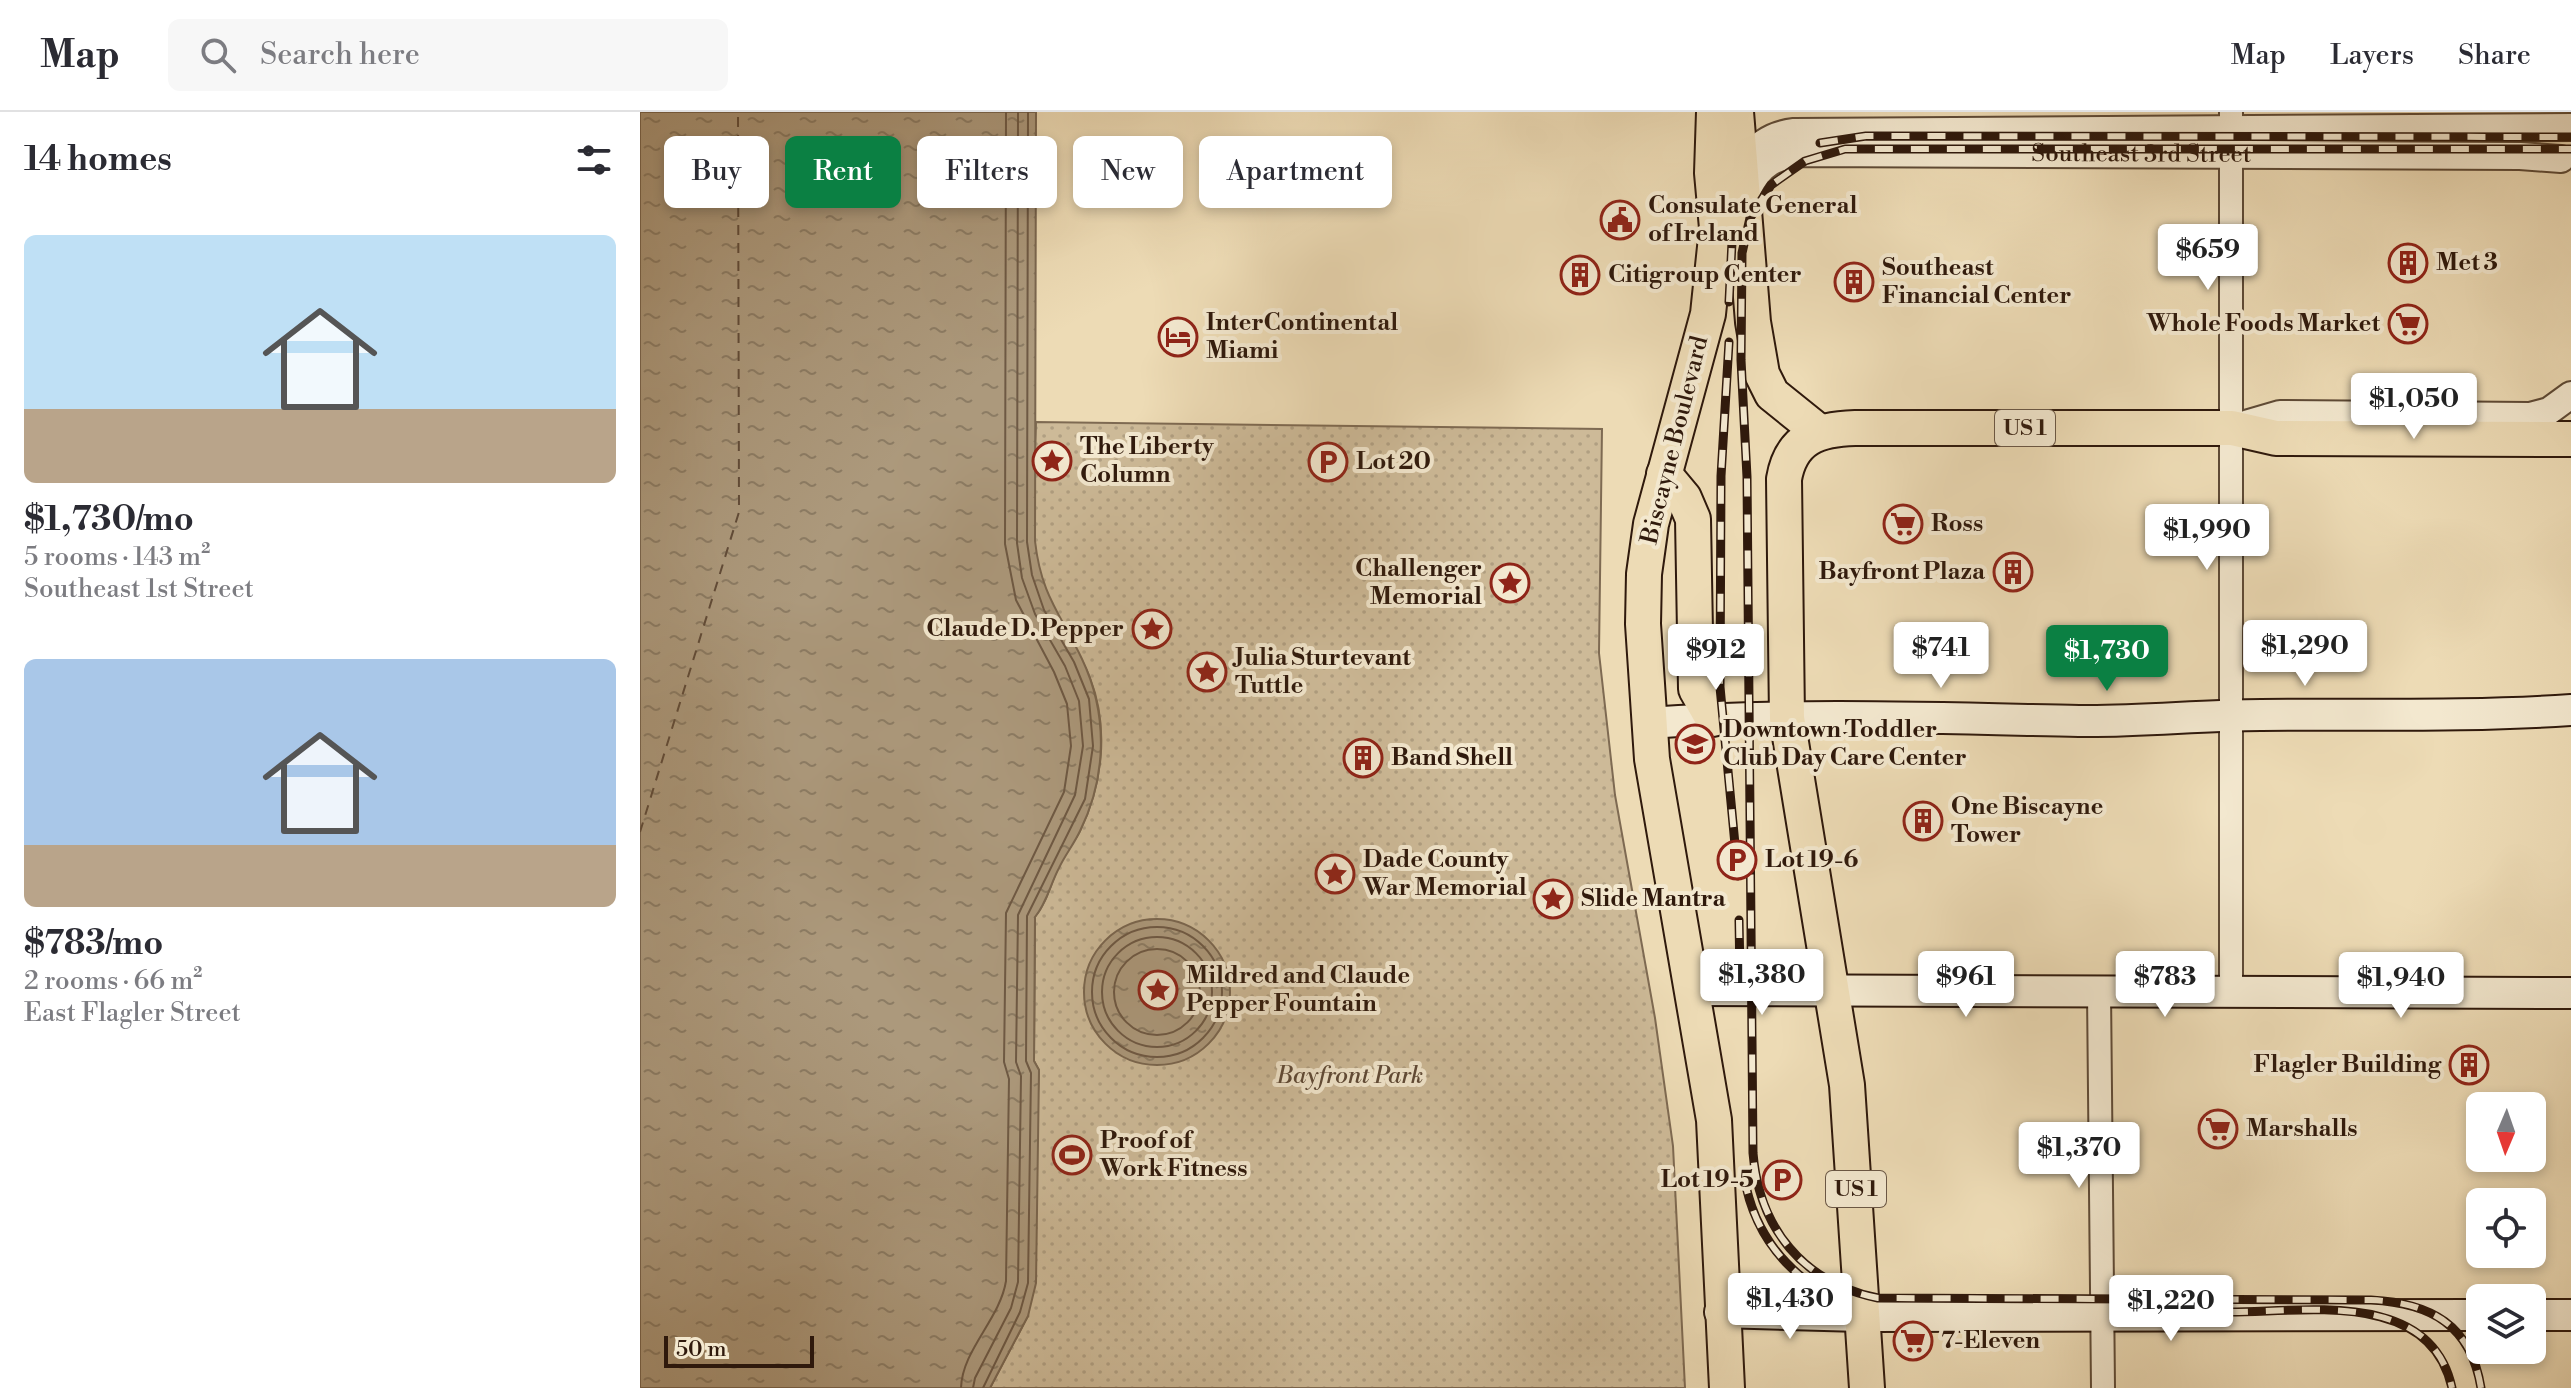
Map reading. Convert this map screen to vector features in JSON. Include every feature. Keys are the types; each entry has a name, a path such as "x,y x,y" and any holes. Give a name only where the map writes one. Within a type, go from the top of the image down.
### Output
{"main road":[{"name":"Biscayne Boulevard","path":"1714,112 1712,173 1717,228 1708,314 1651,524 1644,574 1648,723 1716,1147 1720,1312 1727,1388"},
{"path":"1736,112 1754,331 1762,374 1772,394 1818,431"},
{"path":"1717,228 1732,177 1742,183"},
{"name":"US 1","path":"1867,1388 1851,1121 1833,992 1787,718 1784,479 1796,448 1818,431 1855,428 2232,428 2276,438 2571,439"},
{"path":"1664,474 1684,498 1693,519 1696,689 1713,719"},
{"path":"1648,723 1713,719 1986,716 2078,721 2484,716 2571,710"},
{"path":"1691,990 2571,993"},
{"path":"1720,1312 1861,1316 2466,1315"},
{"path":"2546,1315 2571,1315"}],"street":[{"name":"Southeast 3rd Street","path":"1742,183 1761,143 1776,135 1794,132 2231,119 2571,127"},
{"path":"2231,119 2231,993"},
{"path":"2535,127 2566,163"},
{"name":"Southeast 3rd Street","path":"1742,183 1776,158 1802,153 2546,156 2566,163"},
{"path":"2232,428 2280,414 2530,416 2549,411 2570,396"},
{"path":"2099,992 2103,1388"}],"green space":[{"name":"Bayfront Park","path":"1036,422 1602,429 1599,653 1615,795 1655,1018 1673,1146 1685,1388 990,1388 1028,1316 1039,1070 1034,1061 1035,917 1088,813 1101,755 1100,716 1090,678 1050,602 1036,556 1033,499"}],"water":[{"path":"640,112 1036,112 1036,136 917,136 917,208 1036,208 1035,541 1047,590 1082,659 1100,723 1099,767 1089,810 1035,917 1034,1061 1039,1070 1036,1283 1028,1316 990,1388 640,1388"},
{"path":"1157,919 1185,924 1209,940 1225,964 1230,992 1225,1020 1209,1044 1185,1060 1157,1065 1129,1060 1105,1044 1089,1020 1084,992 1089,964 1105,940 1129,924"}],"ferry route":[{"path":"640,832 739,512 738,112"}],"railway":[{"path":"1820,143 1866,136 2571,137"},
{"path":"2481,1388 2476,1366 2458,1333 2430,1313 2412,1306 2371,1300 1878,1298 1851,1291 1828,1280 1807,1265 1775,1228 1757,1180 1753,1153 1742,253 1750,218 1771,185 1805,161 1845,149 2571,149"},
{"path":"1729,302 1732,242"},
{"path":"1729,342 1721,476 1720,687 1738,876"},
{"path":"1739,920 1740,976"},
{"path":"1744,1176 1753,1211 1769,1241 1790,1267 1818,1289"},
{"path":"2230,1312 2328,1310 2392,1320 2419,1334 2440,1356 2452,1388"}],"place":[{"name":"Consulate General of Ireland","path":"1620,220"},
{"name":"Met 3","path":"2408,263"},
{"name":"Citigroup Center","path":"1580,275"},
{"name":"Southeast Financial Center","path":"1854,282"},
{"name":"Whole Foods Market","path":"2408,324"},
{"name":"InterContinental Miami","path":"1178,337"},
{"name":"The Liberty Column","path":"1052,461"},
{"name":"Lot 20","path":"1328,462"},
{"name":"Ross","path":"1903,524"},
{"name":"Bayfront Plaza","path":"2013,572"},
{"name":"Challenger Memorial","path":"1510,583"},
{"name":"Claude D. Pepper","path":"1152,629"},
{"name":"Julia Sturtevant Tuttle","path":"1207,672"},
{"name":"Downtown Toddler Club Day Care Center","path":"1695,744"},
{"name":"Band Shell","path":"1363,758"},
{"name":"One Biscayne Tower","path":"1923,821"},
{"name":"Lot 19-6","path":"1737,860"},
{"name":"Dade County War Memorial","path":"1335,874"},
{"name":"Slide Mantra","path":"1553,899"},
{"name":"Mildred and Claude Pepper Fountain","path":"1158,990"},
{"name":"Flagler Building","path":"2469,1065"},
{"name":"Marshalls","path":"2218,1129"},
{"name":"Proof of Work Fitness","path":"1072,1155"},
{"name":"Lot 19-5","path":"1782,1180"},
{"name":"7-Eleven","path":"1913,1341"}]}
